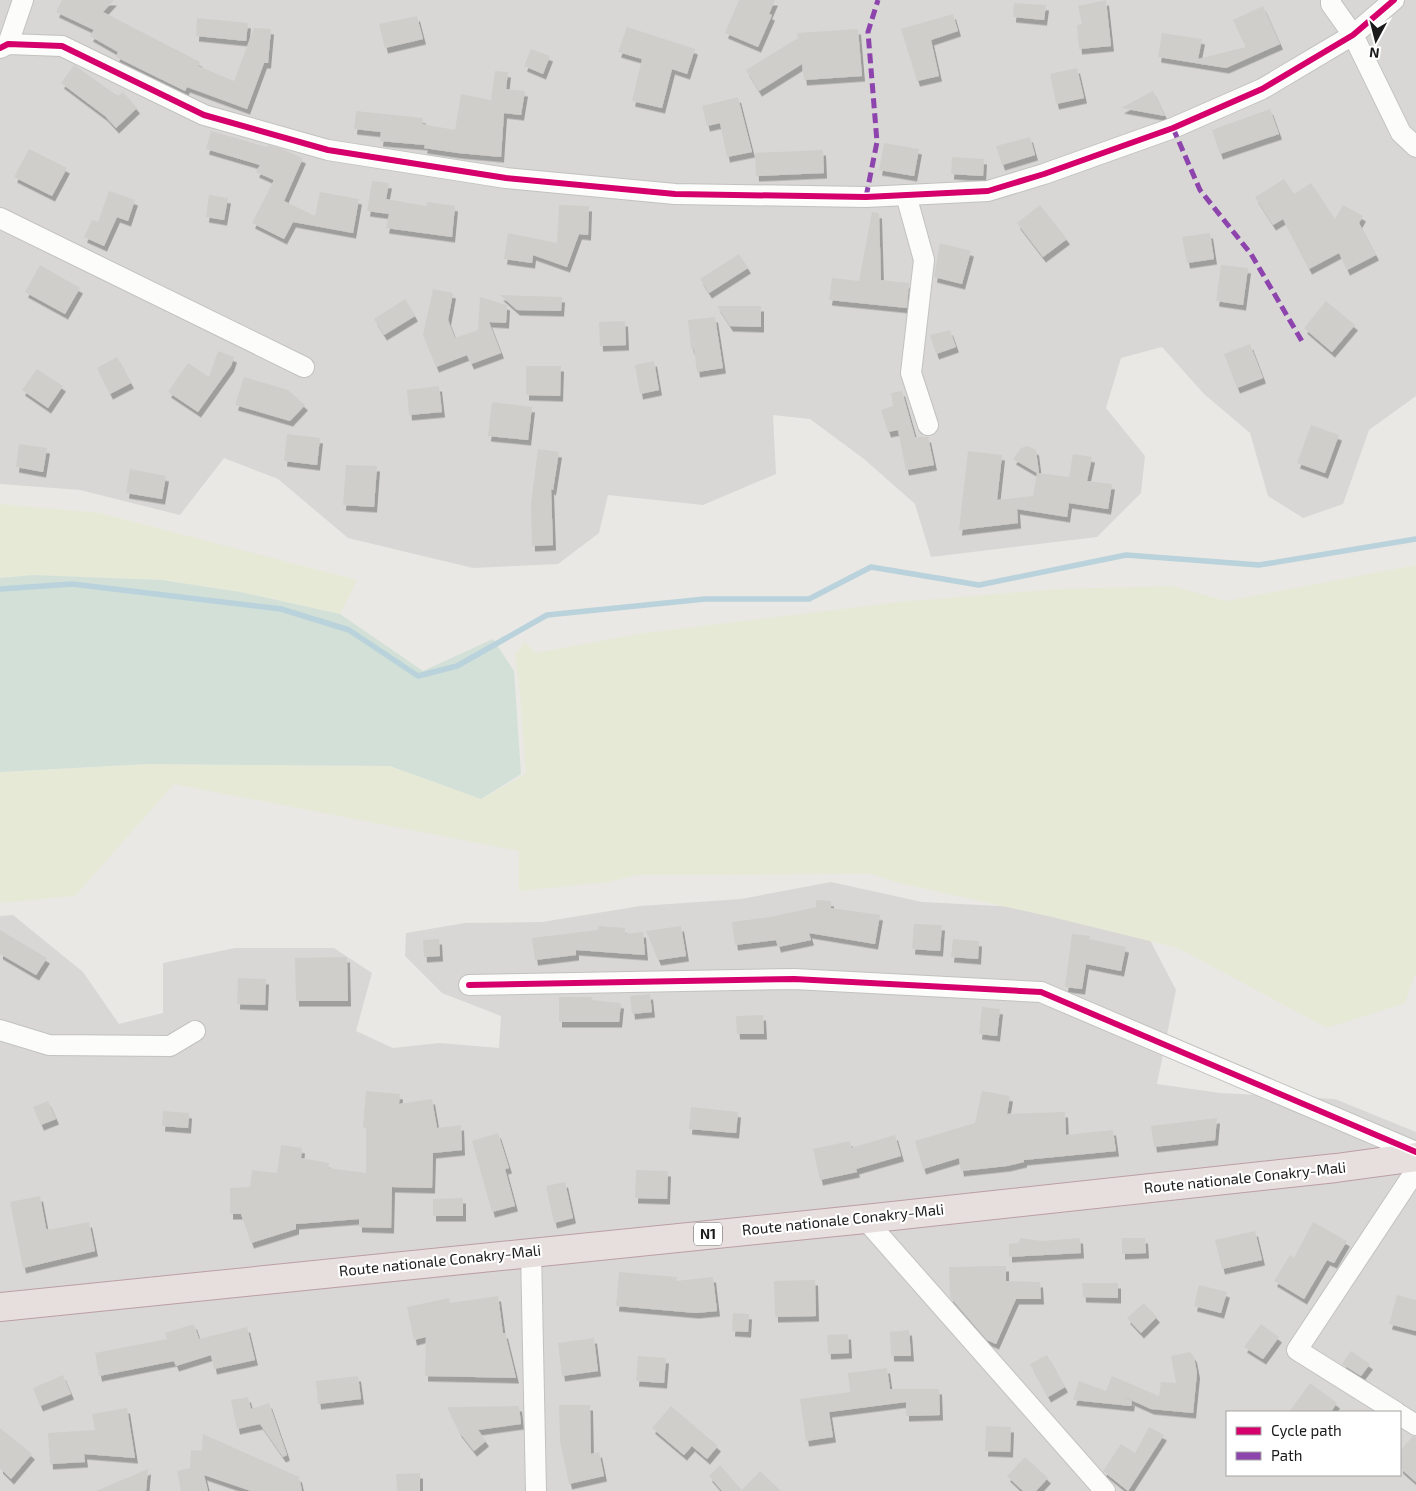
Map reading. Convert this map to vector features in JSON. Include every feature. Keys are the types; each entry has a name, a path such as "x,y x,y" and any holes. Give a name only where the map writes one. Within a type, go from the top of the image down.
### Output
{"highway":[{"name":"Route nationale Conakry-Mali","path":"0,1308 1326,1169 1416,1157"}],"street":[{"path":"23,0 4,46 62,46 204,115 328,150 506,178 674,194 866,197 988,192 1173,128 1262,89 1353,34 1394,0"},
{"path":"1330,0 1353,34 1401,133 1416,147"},
{"path":"906,195 924,260 911,373 928,425"},
{"path":"0,218 304,367"},
{"path":"469,985 794,979 1041,992 1416,1152"},
{"path":"0,1030 48,1045 170,1046 195,1031"},
{"path":"1394,1411 1297,1350 1416,1170"},
{"path":"865,1218 1105,1491"},
{"path":"531,1251 536,1491"},
{"path":"1401,1416 1416,1425"}],"shaded area":[{"path":"0,0 1416,0 1416,396 1369,430 1343,504 1303,518 1268,496 1250,433 1204,394 1162,347 1121,358 1106,408 1145,456 1141,493 1097,537 931,557 915,504 864,459 810,419 773,415 776,474 703,505 608,495 599,533 558,564 473,568 348,538 278,479 224,458 180,515 80,490 0,484"},
{"path":"33,575 162,580 240,592 340,614 423,671 493,639 514,671 521,774 481,799 390,766 148,764 0,772 0,578"},
{"path":"831,882 922,902 1097,911 1139,919 1176,990 1157,1084 1220,1093 1335,1099 1416,1132 1416,1491 0,1491 0,916 13,915 83,972 119,1024 163,1013 163,963 235,948 334,948 372,973 356,1031 393,1048 439,1043 499,1048 501,1016 442,993 405,956 406,933 465,923 542,922 640,906 741,899"}],"green space":[{"path":"0,504 100,513 357,580 340,614 240,592 162,580 33,575 0,578"},
{"path":"1416,565 1416,975 1405,1003 1327,1028 1178,948 1052,917 899,883 872,874 637,875 609,882 519,891 519,851 174,784 75,896 0,903 0,772 148,764 390,766 481,799 526,774 515,655 525,642 535,653 644,633 899,602 1058,589 1172,586 1226,601"}],"building":[{"path":"62,0 114,0 103,12 200,62 198,66 234,81 254,28 271,29 268,63 264,63 247,109 187,87 185,91 116,57 118,52 90,36 94,30 56,12"},
{"path":"739,0 775,0 769,14 772,15 758,47 725,33"},
{"path":"1106,0 1111,46 1079,49 1077,25 1082,24 1078,6"},
{"path":"1014,3 1046,5 1044,20 1013,17"},
{"path":"1263,6 1280,44 1226,68 1158,57 1162,33 1202,39 1198,59 1246,47 1233,20"},
{"path":"953,14 958,31 931,40 939,76 917,81 901,29"},
{"path":"417,16 423,39 385,48 379,24"},
{"path":"197,18 248,23 246,41 196,36"},
{"path":"627,27 695,49 687,74 672,69 662,108 632,101 642,59 618,52"},
{"path":"858,29 862,76 804,80 802,64 759,91 746,70 798,38 797,33"},
{"path":"531,49 550,56 543,74 524,66"},
{"path":"74,65 118,96 123,92 137,108 116,128 105,116 61,83"},
{"path":"1077,68 1084,98 1056,104 1050,74"},
{"path":"495,71 508,72 506,89 525,91 521,115 504,113 501,157 424,148 425,145 380,141 381,132 354,129 356,111 423,118 422,124 455,130 461,94 491,100"},
{"path":"1153,91 1165,116 1121,108"},
{"path":"738,97 752,152 727,157 720,123 707,126 702,106"},
{"path":"1270,109 1279,134 1220,154 1212,130"},
{"path":"211,131 267,147 268,145 282,149 303,158 284,201 315,216 320,192 359,199 353,233 293,222 284,239 252,223 274,180 256,172 260,165 206,149"},
{"path":"1030,137 1035,155 1002,165 996,146"},
{"path":"884,143 919,149 914,176 879,170"},
{"path":"29,149 67,168 52,196 14,177"},
{"path":"823,150 824,173 756,176 755,153"},
{"path":"952,157 984,159 983,176 951,174"},
{"path":"1284,179 1294,194 1311,183 1335,219 1343,205 1363,216 1359,223 1376,255 1347,270 1339,253 1309,269 1283,219 1273,225 1255,197"},
{"path":"372,181 389,183 386,199 426,206 427,202 455,206 452,237 386,228 389,214 367,211"},
{"path":"109,191 135,200 128,221 117,217 104,246 84,237 92,220 98,222"},
{"path":"209,195 228,198 224,220 206,217"},
{"path":"559,205 589,206 588,235 579,234 567,267 533,255 532,263 504,259 508,233 557,243"},
{"path":"1040,205 1067,239 1043,257 1017,223"},
{"path":"872,212 879,213 881,280 909,283 907,308 829,300 832,278 859,281"},
{"path":"1210,233 1214,259 1187,263 1182,237"},
{"path":"940,243 971,251 962,284 934,277"},
{"path":"739,254 748,268 709,293 700,279"},
{"path":"40,265 80,288 65,314 25,292"},
{"path":"1221,265 1248,268 1243,305 1216,301"},
{"path":"433,289 453,293 448,320 455,338 478,330 480,297 507,305 506,323 489,322 501,353 471,364 467,355 436,367 423,335"},
{"path":"500,295 562,297 561,311 517,310"},
{"path":"405,299 415,316 384,335 374,319"},
{"path":"1326,301 1355,325 1332,352 1304,328"},
{"path":"717,306 761,306 761,327 730,326"},
{"path":"715,317 723,368 697,372 694,349 691,349 688,320"},
{"path":"625,321 626,345 600,346 599,322"},
{"path":"950,330 956,347 936,354 930,335"},
{"path":"1250,344 1263,378 1237,388 1224,354"},
{"path":"218,351 234,357 231,366 198,412 168,392 188,363 209,377"},
{"path":"117,357 131,383 110,394 97,368"},
{"path":"654,361 659,390 640,394 635,365"},
{"path":"526,366 561,366 560,396 526,395"},
{"path":"37,369 63,386 48,408 22,390"},
{"path":"244,377 288,390 305,405 290,421 235,405"},
{"path":"439,386 442,412 409,415 407,390"},
{"path":"902,391 915,437 928,437 934,465 906,470 898,430 888,432 881,410 893,406 891,393"},
{"path":"492,402 532,407 528,440 488,436"},
{"path":"1311,425 1339,435 1325,473 1297,463"},
{"path":"287,434 320,438 317,465 284,461"},
{"path":"19,444 47,448 43,472 16,467"},
{"path":"1028,446 1036,450 1039,473 1069,477 1073,454 1092,457 1087,481 1112,484 1108,509 1069,503 1067,517 1017,509 1018,523 959,530 968,451 1002,455 997,500 1033,496 1037,473 1013,459 1021,448"},
{"path":"538,449 559,452 553,490 551,489 553,545 532,546 531,504"},
{"path":"346,465 377,466 374,507 343,505"},
{"path":"130,469 166,476 162,499 126,493"},
{"path":"816,900 831,901 831,908 880,915 875,944 809,933 811,940 778,947 776,940 735,945 732,922 770,917 816,907"},
{"path":"914,924 942,925 940,951 912,949"},
{"path":"598,926 625,928 625,934 643,932 645,955 576,950 576,955 535,960 532,938 598,930"},
{"path":"681,926 686,956 658,960 646,931"},
{"path":"0,930 47,958 36,975 0,954"},
{"path":"1072,934 1090,936 1089,939 1126,947 1121,971 1086,964 1082,989 1065,987"},
{"path":"439,939 440,956 424,957 423,940"},
{"path":"953,939 979,941 978,959 951,957"},
{"path":"347,957 348,1001 296,1001 295,958"},
{"path":"238,978 266,979 265,1005 237,1004"},
{"path":"650,994 652,1012 632,1014 630,996"},
{"path":"559,997 592,997 592,1000 621,1003 619,1022 559,1022"},
{"path":"982,1007 1000,1009 997,1036 979,1034"},
{"path":"763,1015 764,1034 737,1034 736,1016"},
{"path":"366,1091 400,1094 399,1104 432,1099 437,1128 461,1125 462,1150 433,1153 432,1188 392,1187 391,1228 359,1227 359,1219 296,1224 296,1229 251,1243 241,1214 230,1214 230,1188 250,1187 252,1170 277,1173 281,1145 302,1148 301,1158 329,1163 328,1168 366,1173 366,1128 363,1127"},
{"path":"982,1091 1010,1096 1007,1114 1065,1112 1066,1135 1113,1130 1116,1151 1024,1160 1024,1162 1007,1166 961,1171 959,1158 923,1169 915,1141 975,1123"},
{"path":"48,1101 56,1119 41,1125 33,1107"},
{"path":"691,1107 738,1112 736,1133 689,1129"},
{"path":"163,1111 189,1113 188,1128 162,1126"},
{"path":"1217,1118 1215,1140 1154,1147 1151,1126"},
{"path":"498,1133 509,1168 505,1169 515,1206 492,1212 472,1141"},
{"path":"895,1135 901,1156 856,1169 857,1172 820,1180 813,1149 850,1141 851,1148"},
{"path":"636,1170 668,1171 667,1199 635,1198"},
{"path":"565,1182 573,1218 554,1223 546,1186"},
{"path":"40,1196 48,1230 89,1222 95,1251 23,1268 10,1202"},
{"path":"463,1198 463,1216 433,1216 433,1199"},
{"path":"1313,1222 1347,1241 1334,1263 1327,1260 1304,1299 1274,1281 1290,1255 1294,1258"},
{"path":"1255,1231 1262,1260 1222,1269 1215,1240"},
{"path":"1020,1238 1042,1241 1080,1238 1081,1253 1009,1257 1009,1244 1019,1243"},
{"path":"1122,1238 1145,1238 1146,1253 1122,1254"},
{"path":"1006,1266 1006,1281 1040,1282 1041,1299 1016,1299 996,1344 987,1340 950,1297 949,1267"},
{"path":"619,1272 677,1277 676,1281 713,1277 717,1311 696,1313 616,1306"},
{"path":"815,1280 816,1316 775,1317 774,1281"},
{"path":"1082,1283 1118,1283 1118,1298 1083,1297"},
{"path":"1199,1285 1227,1292 1221,1313 1194,1306"},
{"path":"1397,1295 1416,1300 1416,1331 1389,1324"},
{"path":"498,1296 503,1333 505,1333 516,1378 425,1376 426,1337 414,1340 407,1307 449,1298 450,1303"},
{"path":"1144,1303 1157,1317 1141,1333 1127,1318"},
{"path":"733,1313 749,1314 748,1332 732,1331"},
{"path":"194,1324 199,1339 247,1327 255,1360 214,1369 211,1355 176,1366 174,1361 99,1376 95,1353 167,1339 165,1333"},
{"path":"1261,1324 1279,1337 1263,1359 1244,1347"},
{"path":"909,1330 911,1356 891,1356 890,1332"},
{"path":"848,1334 849,1353 828,1354 827,1335"},
{"path":"594,1338 598,1371 562,1376 558,1343"},
{"path":"1351,1351 1370,1364 1361,1376 1342,1364"},
{"path":"1190,1352 1194,1357 1197,1373 1193,1413 1151,1409 1122,1396 1132,1401 1131,1406 1073,1400 1079,1381 1106,1391 1112,1376 1159,1396 1161,1382 1176,1383 1171,1356"},
{"path":"1047,1355 1065,1387 1048,1397 1030,1364"},
{"path":"638,1356 666,1358 664,1383 636,1381"},
{"path":"887,1368 890,1389 939,1389 940,1415 906,1416 906,1402 829,1412 833,1437 806,1441 800,1399 850,1392 848,1373"},
{"path":"63,1375 71,1394 40,1406 33,1388"},
{"path":"358,1376 361,1399 318,1404 316,1381"},
{"path":"1310,1383 1337,1403 1332,1411 1290,1411"},
{"path":"248,1397 251,1409 269,1403 287,1455 283,1457 260,1424 237,1429 231,1400"},
{"path":"559,1405 590,1405 591,1454 599,1452 604,1476 569,1484 560,1441"},
{"path":"519,1406 521,1424 478,1430 486,1441 474,1451 459,1432 447,1407"},
{"path":"671,1406 718,1446 707,1459 692,1446 684,1455 652,1428"},
{"path":"127,1408 135,1458 84,1454 85,1462 50,1464 48,1433 95,1430 92,1414"},
{"path":"986,1426 1011,1427 1010,1452 985,1451"},
{"path":"1149,1427 1164,1435 1128,1491 1103,1471 1121,1444 1135,1453"},
{"path":"0,1428 32,1454 11,1479 0,1468"},
{"path":"203,1434 299,1477 302,1491 251,1491 204,1475 208,1491 181,1491 177,1471 190,1468 191,1450 202,1451"},
{"path":"1413,1436 1416,1437 1416,1482 1401,1469 1401,1450"},
{"path":"1025,1457 1048,1478 1036,1491 1023,1491 1007,1476"},
{"path":"720,1465 742,1490 760,1471 781,1491 722,1491 709,1476"},
{"path":"148,1469 146,1491 96,1491"},
{"path":"420,1473 420,1491 397,1491 396,1474"}],"waterway":[{"path":"0,589 72,584 281,609 349,630 418,676 457,666 547,615 705,599 809,599 871,567 979,585 1126,555 1259,565 1416,539"}],"marked path":[{"path":"866,197 877,142 868,32 878,0"},
{"path":"1173,128 1200,190 1251,254 1303,343"}],"cycle path":[{"path":"0,48 8,44 62,46 204,115 328,150 506,178 675,194 866,197 988,191 1044,174 1173,128 1262,89 1353,35 1394,0"},
{"path":"469,985 794,979 1041,992 1416,1152"}]}
